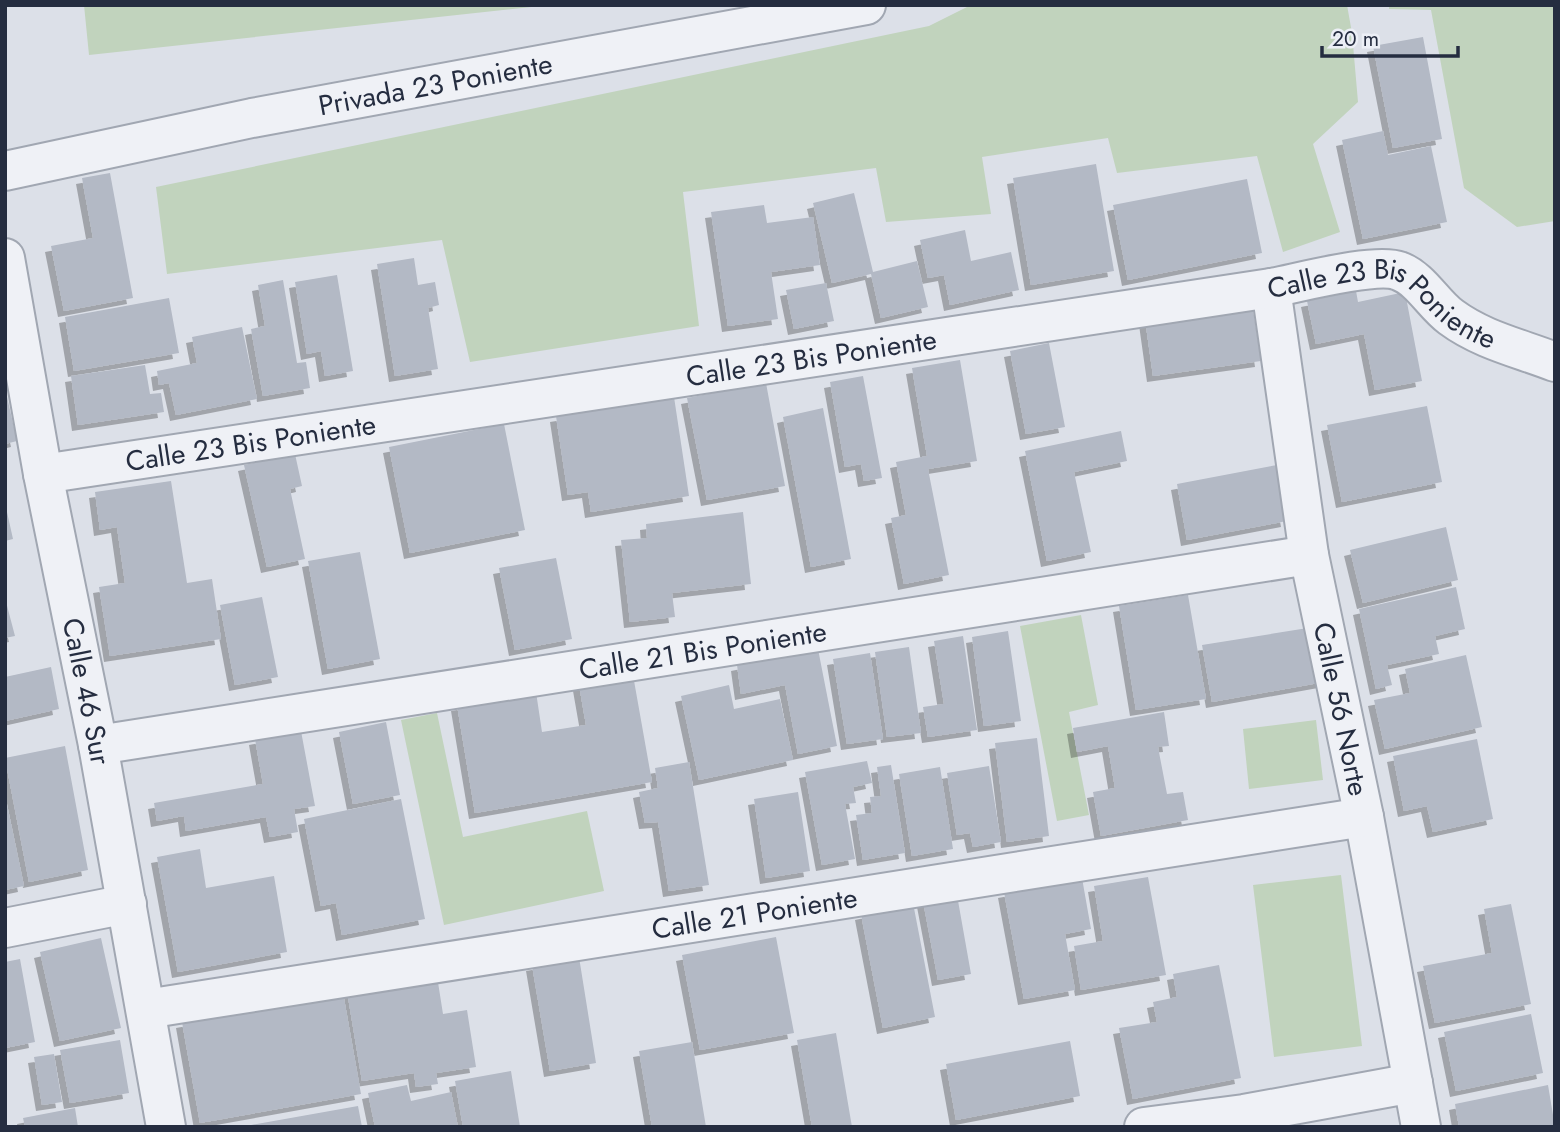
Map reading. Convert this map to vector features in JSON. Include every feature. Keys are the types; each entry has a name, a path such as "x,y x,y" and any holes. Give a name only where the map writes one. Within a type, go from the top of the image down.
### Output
{"street":[{"name":"Privada 23 Poniente","path":"5,170 266,116 866,5"},
{"name":"Calle 46 Sur","path":"5,258 43,474 98,745 166,1127"},
{"name":"Calle 23 Bis Poniente","path":"43,474 1271,288 1376,269 1399,271 1420,285 1450,317 1486,338 1555,362"},
{"name":"Calle 56 Norte","path":"1271,288 1309,555 1364,817 1421,1127"},
{"name":"Calle 21 Bis Poniente","path":"98,745 1309,555"},
{"name":"Calle 21 Poniente","path":"146,1009 1364,817"},
{"path":"5,928 127,904"},
{"path":"1144,1127 1245,1121 1413,1083"}],"green space":[{"path":"84,5 550,5 89,55"},
{"path":"971,5 1347,5 1358,102 1313,144 1340,232 1283,252 1257,156 1117,173 1108,138 982,157 991,214 886,222 876,168 683,192 699,326 470,362 442,240 167,274 156,187 929,26"},
{"path":"1389,5 1555,5 1555,221 1517,227 1464,188 1431,10 1389,9"},
{"path":"1081,615 1098,705 1069,712 1089,815 1057,821 1020,626"},
{"path":"437,713 463,837 587,811 604,891 444,925 401,720"},
{"path":"1316,720 1323,780 1249,789 1243,729"},
{"path":"1341,875 1362,1046 1274,1057 1253,885"}],"building":[{"path":"1423,37 1442,139 1393,148 1373,46"},
{"path":"1383,131 1388,155 1431,146 1447,222 1363,239 1342,140"},
{"path":"1096,164 1114,271 1031,285 1013,178"},
{"path":"110,173 133,298 64,311 51,246 93,238 82,178"},
{"path":"1247,179 1262,253 1128,280 1113,205"},
{"path":"854,193 873,272 917,261 928,307 881,318 871,274 832,283 813,203"},
{"path":"764,205 767,223 813,217 820,265 771,272 778,319 728,326 711,212"},
{"path":"965,230 971,261 1011,252 1019,290 950,305 944,275 928,278 920,240"},
{"path":"414,258 418,285 435,282 439,305 428,308 438,369 395,376 377,264"},
{"path":"337,275 353,371 325,376 321,351 307,354 295,282"},
{"path":"283,280 297,363 306,362 310,388 263,396 251,329 265,326 258,285"},
{"path":"826,283 834,321 794,329 786,290"},
{"path":"1356,291 1358,302 1405,292 1422,381 1375,390 1364,334 1316,344 1307,301"},
{"path":"169,298 179,353 74,371 65,317"},
{"path":"1252,303 1261,361 1153,376 1145,319"},
{"path":"242,327 257,399 176,415 169,383 159,385 157,371 197,363 192,337"},
{"path":"1049,343 1065,427 1026,434 1010,351"},
{"path":"960,360 977,461 928,469 949,575 904,584 891,518 906,515 896,462 927,456 912,368"},
{"path":"145,365 150,394 161,393 164,412 78,425 71,376"},
{"path":"863,376 882,478 864,481 861,464 845,467 830,382"},
{"path":"766,383 785,486 707,500 687,398"},
{"path":"5,388 17,441 5,444"},
{"path":"674,397 689,496 591,512 588,492 568,495 556,416"},
{"path":"1427,406 1442,482 1342,502 1327,425"},
{"path":"823,408 851,559 811,567 783,417"},
{"path":"504,424 525,530 410,553 389,447"},
{"path":"1121,431 1127,461 1074,472 1091,552 1047,561 1025,451"},
{"path":"295,454 302,486 290,489 305,559 267,567 244,465"},
{"path":"1277,465 1287,521 1187,540 1177,484"},
{"path":"171,481 187,583 212,579 221,639 110,656 99,587 125,583 117,527 100,530 95,492"},
{"path":"5,503 13,539 5,541"},
{"path":"743,512 751,584 672,593 675,617 630,622 621,540 647,538 646,524"},
{"path":"1446,527 1458,580 1363,603 1350,550"},
{"path":"360,552 380,659 328,669 308,561"},
{"path":"556,558 572,639 515,650 499,568"},
{"path":"1456,587 1465,629 1435,636 1439,654 1387,665 1392,685 1376,689 1359,609"},
{"path":"1188,595 1206,699 1136,710 1119,606"},
{"path":"262,597 278,677 235,685 220,605"},
{"path":"5,598 15,636 5,638"},
{"path":"1314,627 1324,682 1212,702 1202,645"},
{"path":"1008,631 1021,721 984,726 972,637"},
{"path":"963,636 977,730 928,737 923,707 944,704 934,641"},
{"path":"909,647 921,733 887,737 875,652"},
{"path":"818,649 837,746 798,754 785,685 741,694 737,665"},
{"path":"870,653 883,739 847,744 833,659"},
{"path":"1466,655 1482,727 1385,749 1374,700 1410,693 1405,669"},
{"path":"51,667 59,709 5,721 5,677"},
{"path":"633,675 652,782 475,813 457,705 536,692 542,732 586,725 579,685"},
{"path":"729,685 734,709 780,699 793,760 699,780 681,696"},
{"path":"1164,712 1169,746 1158,747 1167,794 1183,792 1188,820 1101,836 1093,792 1115,788 1108,746 1077,752 1073,728"},
{"path":"386,722 400,795 353,804 339,732"},
{"path":"301,731 315,806 294,809 298,832 270,837 266,817 186,831 184,816 157,821 154,803 263,784 255,739"},
{"path":"1037,738 1049,836 1007,842 995,743"},
{"path":"1477,739 1493,819 1433,832 1427,806 1404,811 1393,756"},
{"path":"65,746 88,870 29,882 5,758"},
{"path":"867,761 872,783 853,787 856,803 845,804 855,859 822,865 805,772"},
{"path":"689,762 709,885 669,891 658,822 645,823 639,792 658,788 655,768"},
{"path":"891,765 905,853 863,860 856,815 872,813 870,797 881,796 877,767"},
{"path":"989,766 1001,842 973,847 970,833 957,835 947,773"},
{"path":"940,767 953,849 912,856 899,774"},
{"path":"798,792 810,871 766,878 754,799"},
{"path":"5,795 24,886 5,890"},
{"path":"401,799 425,919 342,935 336,903 321,906 304,819"},
{"path":"200,849 206,888 274,876 287,952 178,972 157,857"},
{"path":"1148,877 1166,975 1081,990 1074,946 1103,941 1094,886"},
{"path":"1082,878 1091,929 1065,934 1075,990 1024,999 1004,892"},
{"path":"957,895 971,974 938,980 923,901"},
{"path":"913,903 935,1017 883,1028 861,914"},
{"path":"1511,904 1531,1004 1435,1023 1423,966 1492,953 1484,909"},
{"path":"776,937 794,1033 700,1050 682,955"},
{"path":"101,938 121,1028 60,1041 40,952"},
{"path":"579,957 596,1063 550,1071 532,965"},
{"path":"20,959 35,1042 5,1048 5,962"},
{"path":"1219,965 1241,1078 1133,1099 1119,1028 1157,1022 1153,1002 1177,997 1173,974"},
{"path":"437,976 443,1014 467,1010 476,1067 436,1073 438,1084 416,1087 414,1073 362,1081 347,991"},
{"path":"343,993 361,1094 200,1123 182,1022"},
{"path":"1531,1014 1543,1073 1456,1091 1444,1032"},
{"path":"836,1033 852,1127 812,1127 797,1040"},
{"path":"120,1040 129,1093 70,1103 60,1050"},
{"path":"1070,1041 1080,1096 956,1120 946,1064"},
{"path":"692,1042 706,1127 652,1127 639,1051"},
{"path":"54,1054 62,1102 42,1105 34,1057"},
{"path":"511,1071 520,1127 463,1127 455,1081"},
{"path":"407,1085 411,1101 451,1092 458,1127 375,1127 368,1093"},
{"path":"1548,1085 1555,1127 1459,1127 1455,1104"},
{"path":"358,1106 362,1127 251,1127 251,1125"},
{"path":"75,1108 78,1127 25,1127 23,1118"}]}
